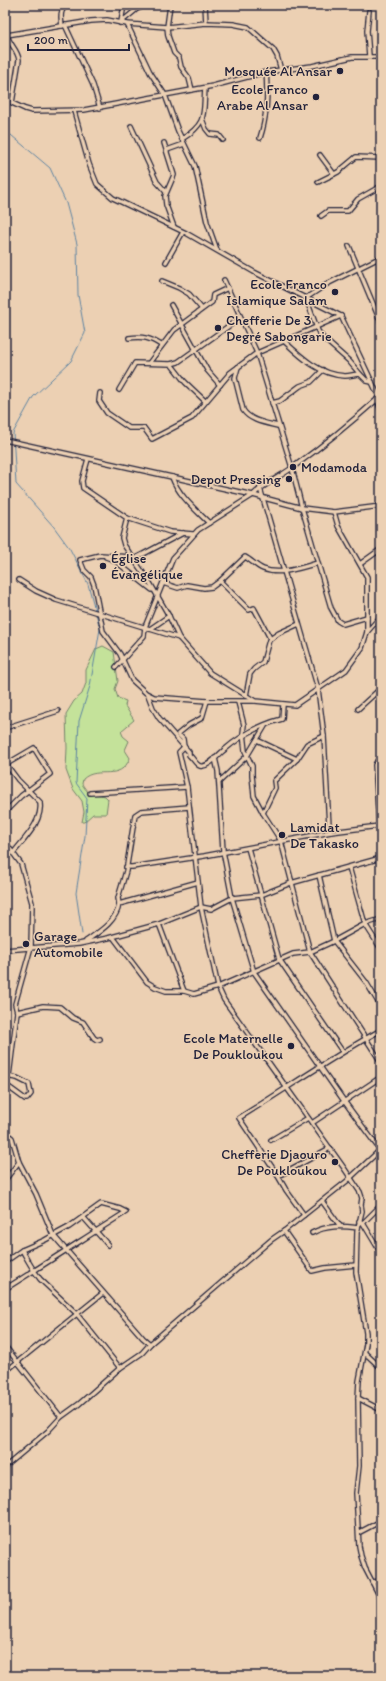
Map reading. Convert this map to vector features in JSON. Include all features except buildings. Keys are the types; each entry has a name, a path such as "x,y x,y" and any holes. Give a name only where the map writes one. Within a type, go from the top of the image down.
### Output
{"street":[{"path":"68,5 62,8 61,13 63,26 93,85 100,108"},
{"path":"120,23 124,5"},
{"path":"120,23 136,9 147,5"},
{"path":"170,5 167,27 171,45 187,75 192,90"},
{"path":"205,5 206,23"},
{"path":"369,11 367,31 369,56"},
{"path":"281,70 277,56 273,49 248,27 233,24 206,23 167,27 128,24 107,20 91,21 7,35 18,55 19,60 12,101 14,104 32,110 74,111 100,108 204,88 266,72 312,66 352,57 381,57"},
{"path":"128,24 150,72 165,95 184,144 195,166 208,222 217,250"},
{"path":"260,138 264,125 268,87 266,72"},
{"path":"182,139 196,128 202,119 205,100 204,88"},
{"path":"74,111 89,164 97,184 113,198 174,227 254,272 342,316 379,397 381,411"},
{"path":"202,119 210,134 219,136 223,140"},
{"path":"131,126 157,182 166,192"},
{"path":"164,143 174,175 165,196 166,205 174,227"},
{"path":"167,150 184,144"},
{"path":"320,155 334,174"},
{"path":"318,182 334,174 356,158 381,158"},
{"path":"321,216 328,210 348,211 358,200 381,186"},
{"path":"166,262 183,232"},
{"path":"350,246 380,317 381,323"},
{"path":"306,298 327,284 381,257"},
{"path":"224,280 257,353 292,468 331,608 338,621 341,623 346,624 367,617"},
{"path":"162,281 189,294 195,303 202,309"},
{"path":"149,363 161,345 182,324 212,302 213,296 228,288"},
{"path":"306,298 316,327 323,338 349,361 367,381 372,382"},
{"path":"171,305 208,370 220,385"},
{"path":"100,393 99,401 107,413 129,428 144,428 152,439 192,418 230,373 257,353 342,316"},
{"path":"119,390 134,363 171,364 178,362 240,318"},
{"path":"129,338 140,336 150,338 161,345"},
{"path":"284,341 307,362 323,370 343,376 360,374"},
{"path":"171,364 185,382 205,401"},
{"path":"238,366 235,375 243,410 253,419 278,426"},
{"path":"272,403 280,401 300,386 311,382 323,370"},
{"path":"230,373 235,375"},
{"path":"116,666 144,636 145,628 156,594 163,583 173,558 193,534 254,495 260,488 292,468 327,443 379,397"},
{"path":"5,440 254,495 302,508 334,512 381,506"},
{"path":"88,459 83,476 83,488 127,518 170,532 184,532 193,534"},
{"path":"172,477 174,484 186,500 209,523"},
{"path":"260,488 318,689 324,736 329,826 331,832"},
{"path":"148,695 207,701 255,701 295,705 346,670 362,648 367,632 367,577 338,526 334,512"},
{"path":"127,518 122,538 169,616 179,638 210,673 255,701"},
{"path":"184,532 133,558 100,555 80,560 84,570 92,577 100,613 99,618 103,631 123,660 132,680 148,695 158,718 200,766 206,766 229,746 256,728 265,726 274,720 282,719 284,705"},
{"path":"360,564 381,549"},
{"path":"100,555 114,560 156,594"},
{"path":"163,583 178,588 187,585 204,588 212,587 245,557 265,570 284,571 318,563"},
{"path":"19,580 36,591 56,600 179,638"},
{"path":"220,581 249,610 254,608 270,638 263,662 250,674 246,696"},
{"path":"150,629 169,616"},
{"path":"367,632 381,616"},
{"path":"270,638 299,624"},
{"path":"358,709 381,688"},
{"path":"184,747 183,739 178,734 189,725 202,718 207,701"},
{"path":"238,702 244,725 245,751 252,766 254,796 281,841 310,952 381,1062"},
{"path":"5,728 58,711"},
{"path":"219,782 248,756 265,726"},
{"path":"263,813 275,788 274,781 297,759 307,744 324,736"},
{"path":"257,740 297,759"},
{"path":"184,747 179,752 187,787 194,858 201,907 218,987 224,1000 330,1148 360,1192 362,1198 361,1222 358,1228 356,1265 358,1290 366,1332 365,1353 359,1381 359,1466 356,1493 360,1532 360,1556 381,1599"},
{"path":"5,812 21,796 29,791 50,774 36,750 31,749 6,764 18,780 29,791 40,802 38,819 14,852"},
{"path":"381,754 375,765 381,836"},
{"path":"5,1467 120,1368 142,1353 150,1344 255,1253 322,1201 380,1150 344,1101 326,1073 319,1066 254,972 232,898 223,851 218,767 215,758"},
{"path":"90,793 187,787"},
{"path":"83,942 106,926 116,915 119,904 118,898 126,866 135,815 137,813 189,807"},
{"path":"126,866 132,867 194,858 223,851 248,848 331,832 379,826"},
{"path":"5,842 14,852 21,864 32,903 31,947 15,1004 16,1012 7,1076 29,1084 31,1094 28,1099 25,1100 10,1088"},
{"path":"248,848 279,959 342,1052"},
{"path":"5,950 79,944 114,937 159,924 201,907 210,909 232,898 261,895 291,883 381,858"},
{"path":"349,867 365,924 381,949"},
{"path":"319,875 334,941 366,982 381,1007"},
{"path":"119,904 198,882"},
{"path":"114,937 147,982 166,991 184,991 194,994 218,987 254,972 279,959 293,954 310,952 365,924 381,919"},
{"path":"159,924 184,991"},
{"path":"16,1012 43,1006 60,1007 73,1018 83,1022 94,1038 97,1040 100,1039"},
{"path":"304,1215 239,1118 319,1066 381,1030"},
{"path":"312,1123 381,1077"},
{"path":"271,1140 308,1118"},
{"path":"5,1132 12,1138 20,1162 36,1194 53,1235 143,1338 150,1344"},
{"path":"278,1176 330,1148"},
{"path":"5,1180 20,1162"},
{"path":"322,1201 340,1226"},
{"path":"5,1262 22,1250 45,1240 84,1218 101,1204 126,1212 5,1289"},
{"path":"361,1222 381,1205"},
{"path":"84,1218 108,1245"},
{"path":"361,1222 381,1253"},
{"path":"312,1233 322,1228 340,1226 358,1228"},
{"path":"284,1231 312,1271 325,1268 356,1265"},
{"path":"22,1250 40,1279 76,1313 120,1368"},
{"path":"5,1372 18,1363 76,1313 103,1293"},
{"path":"5,1346 61,1418"},
{"path":"365,1353 381,1368"},
{"path":"358,1398 381,1410"},
{"path":"360,1532 381,1521"},
{"path":"372,1582 381,1581"}],"green space":[{"path":"103,646 114,652 118,681 115,689 118,698 126,701 125,706 134,720 121,731 123,736 129,741 125,750 130,758 126,766 121,770 115,772 95,773 83,779 82,784 89,793 105,796 108,799 106,814 93,814 82,822 84,812 82,801 73,789 66,770 66,714 74,701 82,694 86,683 86,670 96,649"}],"waterway":[{"path":"5,130 50,168 66,203 77,244 78,295 85,333 71,361 33,397 13,433 16,484 54,527 70,549 88,584 95,610"},
{"path":"82,934 76,893 85,836 87,798 76,783 79,721 90,686 100,629 96,613"}],"place":[{"name":"Mosquée Al Ansar","path":"340,71"},
{"name":"Ecole Franco Arabe Al Ansar","path":"316,97"},
{"name":"Ecole Franco Islamique Salam","path":"335,292"},
{"name":"Chefferie De 3 Degré Sabongarie","path":"218,328"},
{"name":"Modamoda","path":"293,467"},
{"name":"Depot Pressing","path":"289,479"},
{"name":"Église Évangélique","path":"103,566"},
{"name":"Lamidat De Takasko","path":"282,835"},
{"name":"Garage Automobile","path":"26,944"},
{"name":"Ecole Maternelle De Poukloukou","path":"291,1046"},
{"name":"Chefferie Djaouro De Poukloukou","path":"335,1162"}]}
